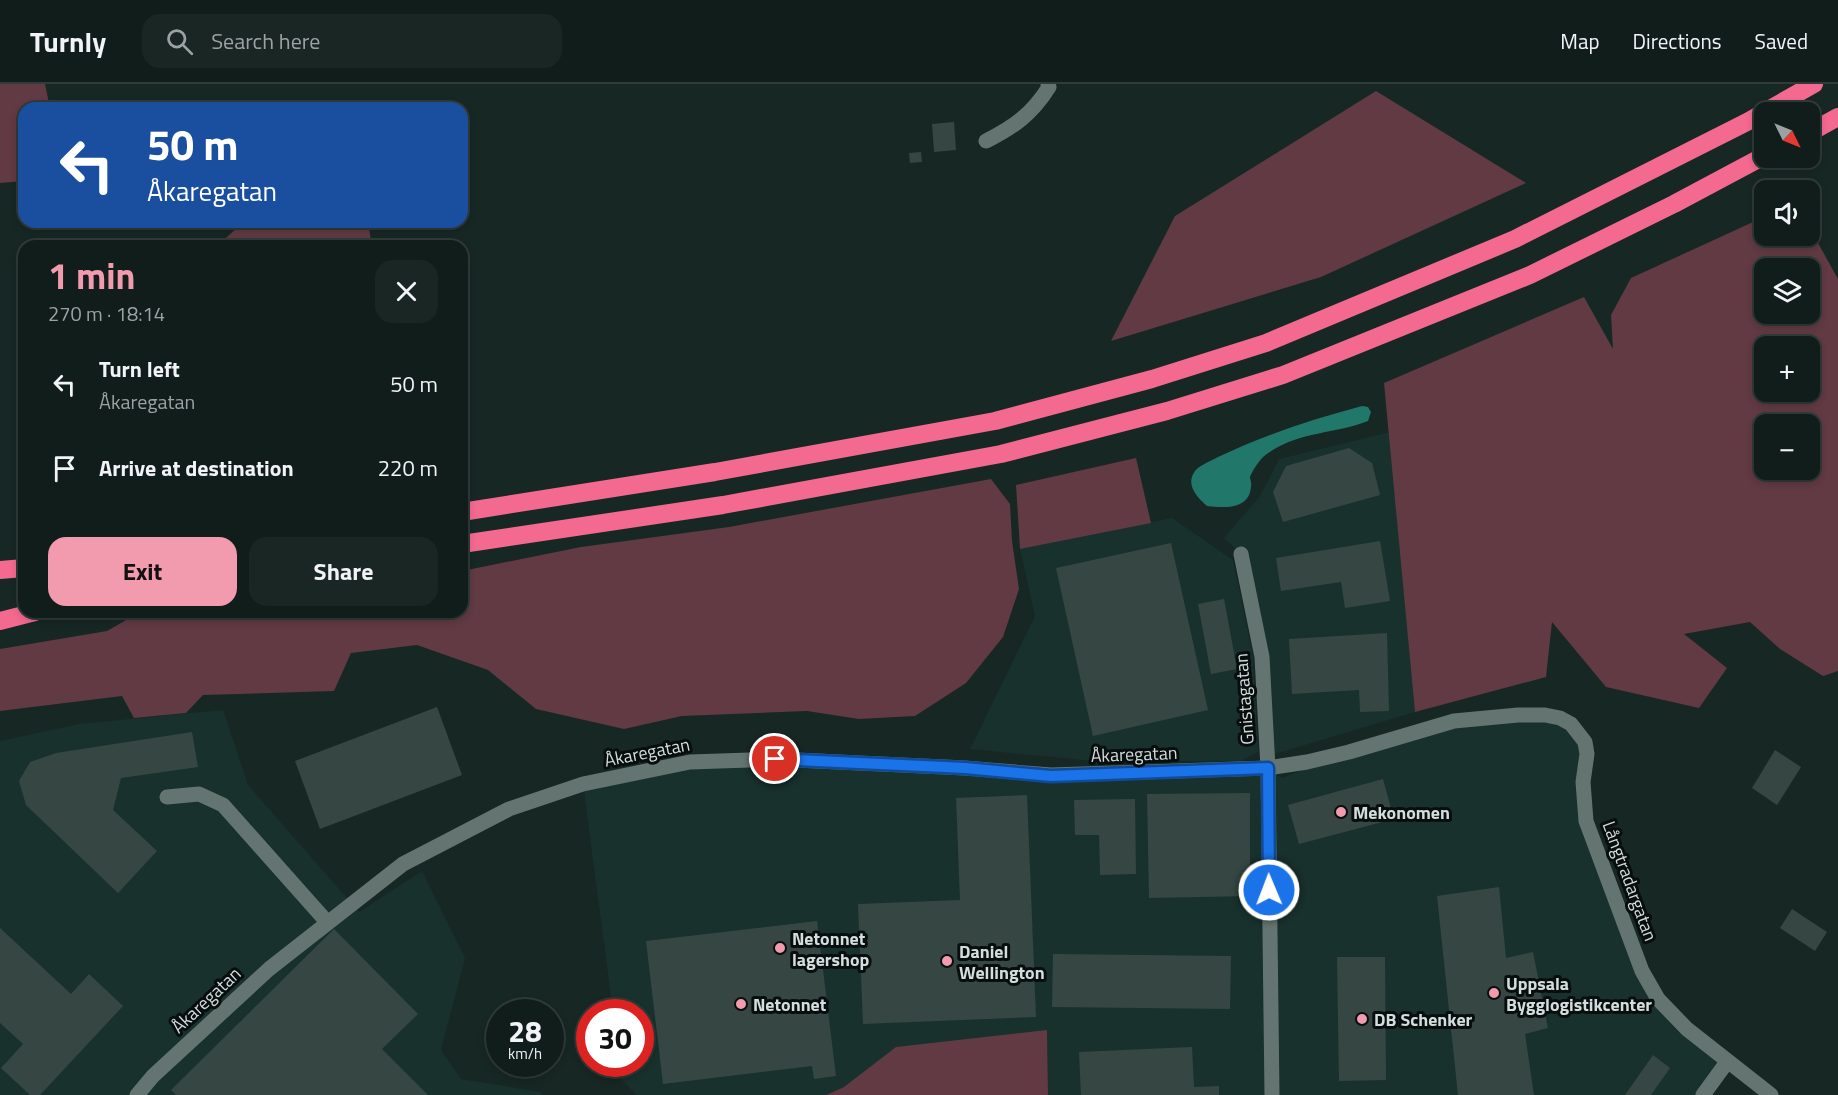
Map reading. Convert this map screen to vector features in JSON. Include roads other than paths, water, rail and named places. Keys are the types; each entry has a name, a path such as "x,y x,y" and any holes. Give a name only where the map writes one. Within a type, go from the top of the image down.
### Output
{"highway":[{"path":"468,511 715,472 995,421 1221,358 1266,343 1515,239 1747,122 1814,84"},
{"path":"1820,127 1838,117"},
{"path":"468,543 723,505 1001,454 1167,411 1283,375 1530,275 1674,204 1754,161"},
{"path":"0,570 18,568"},
{"path":"0,621 18,616"}],"street":[{"path":"986,141 1010,129 1037,106 1049,87 1048,84"},
{"name":"Gnistagatan","path":"1240,554 1262,657 1268,768 1272,1095"},
{"name":"Långtradargatan","path":"1268,768 1348,752 1454,721 1545,715 1560,718 1571,724 1585,742 1587,754 1583,782 1587,820 1642,971 1658,999 1687,1029 1771,1095"},
{"name":"Åkaregatan","path":"137,1095 153,1076 270,969 403,864 509,809 583,784 690,762 775,759 965,768 1051,776 1268,768"},
{"path":"167,796 199,794 223,805 327,922"},
{"path":"1703,1095 1727,1062"}],"place":[{"name":"Mekonomen","path":"1341,812"},
{"name":"Netonnet lagershop","path":"780,948"},
{"name":"Daniel Wellington","path":"947,961"},
{"name":"Uppsala Bygglogistikcenter","path":"1494,993"},
{"name":"Netonnet","path":"741,1004"},
{"name":"DB Schenker","path":"1362,1019"}]}
